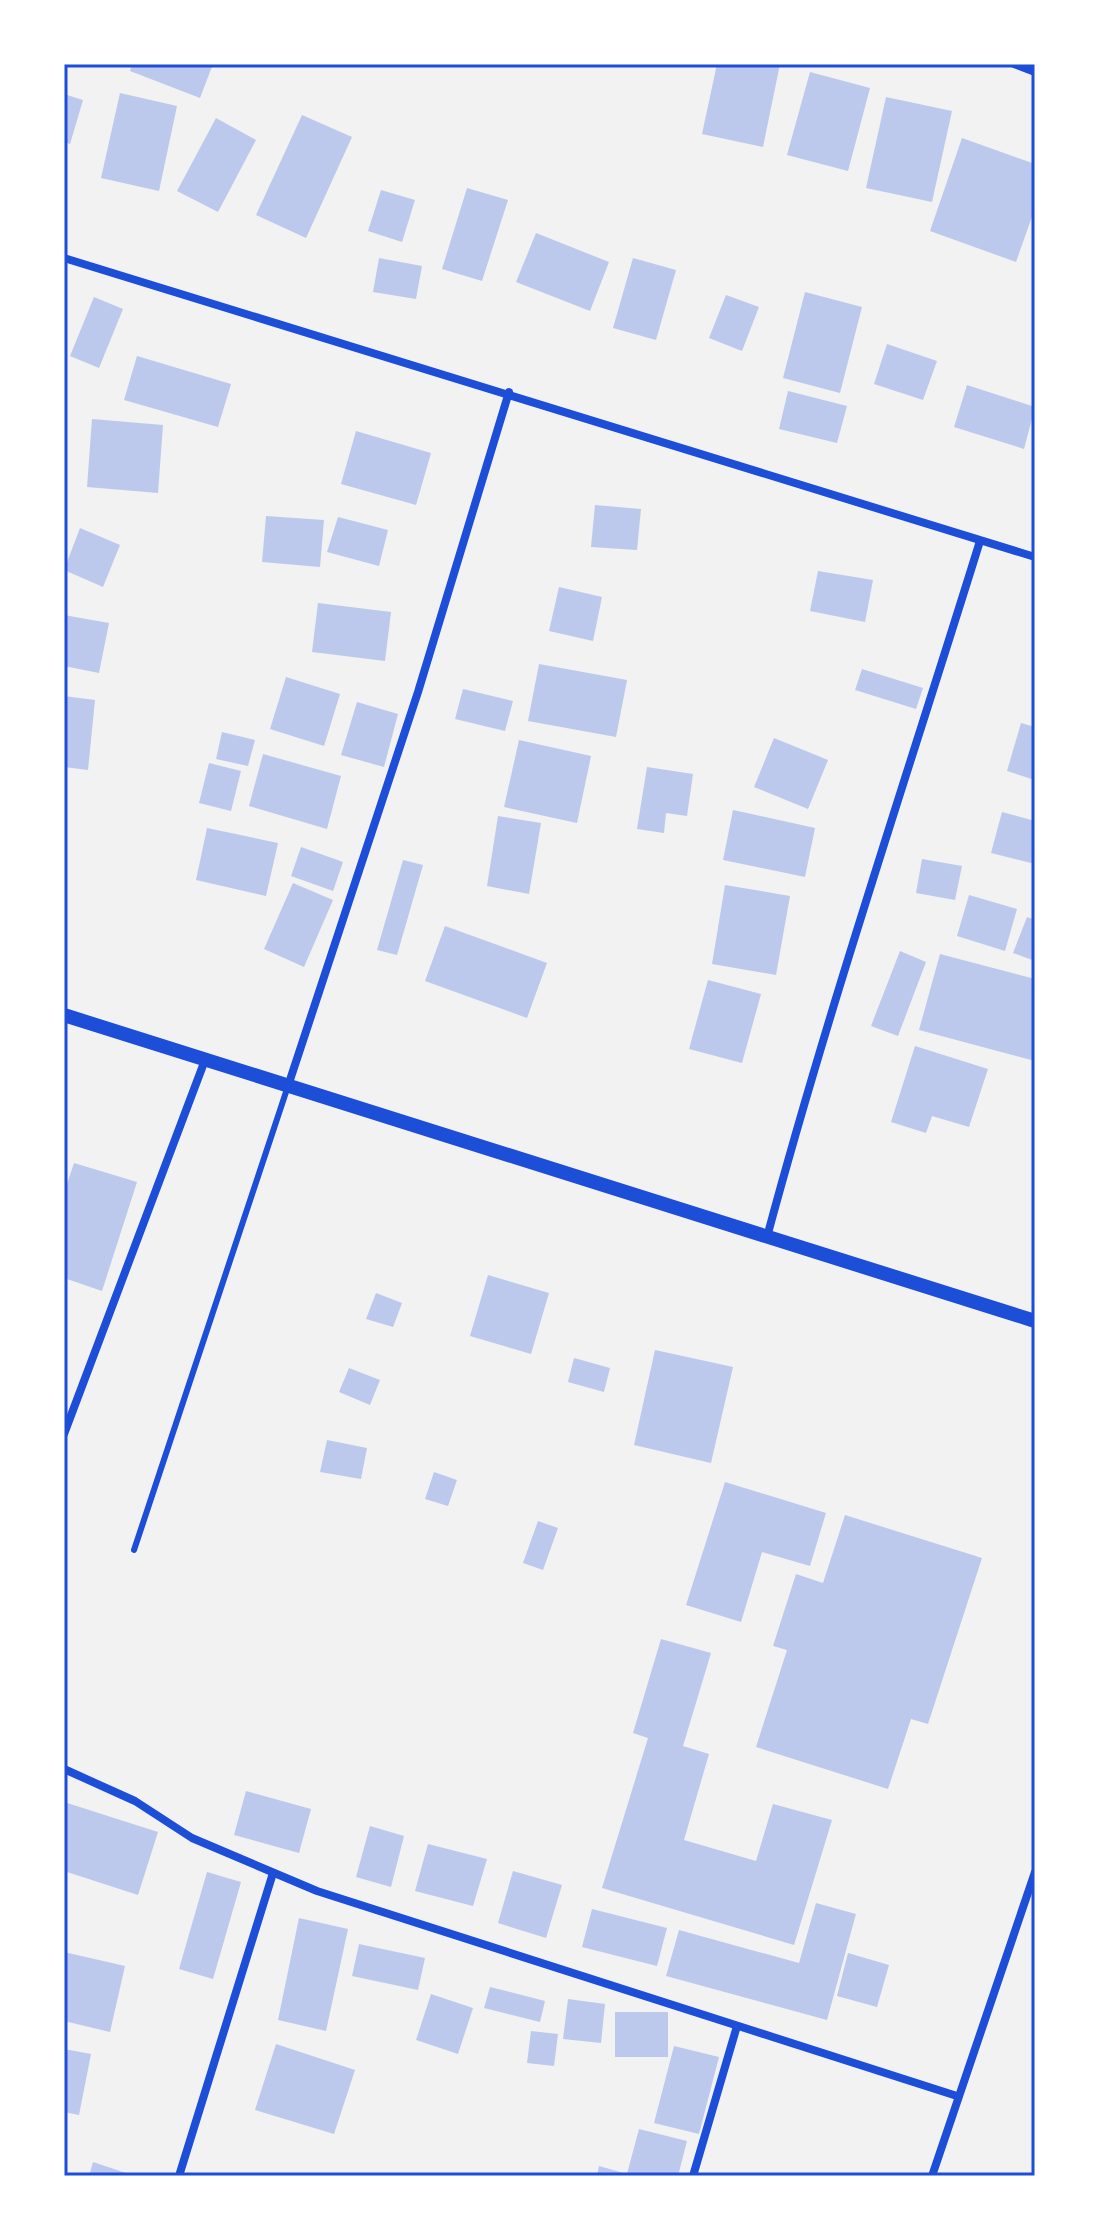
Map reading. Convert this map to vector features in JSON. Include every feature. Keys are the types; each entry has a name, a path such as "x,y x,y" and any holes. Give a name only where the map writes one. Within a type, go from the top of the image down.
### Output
{"street":[{"path":"1014,64 1035,72"},
{"path":"64,258 509,392 1035,557"},
{"path":"288,1086 418,692 509,392"},
{"path":"766,1237 814,1061 879,868 980,541"},
{"path":"64,1015 1035,1321"},
{"path":"64,1434 205,1060"},
{"path":"64,1769 135,1801 192,1838 273,1873 463,1940 957,2096"},
{"path":"932,2176 957,2096 1032,1894 1035,1872"},
{"path":"179,2176 273,1873"},
{"path":"693,2176 737,2026"}],"lane":[{"path":"134,1550 288,1086"}],"building":[{"path":"132,64 213,64 200,98 130,71"},
{"path":"717,64 780,64 763,147 702,134"},
{"path":"810,72 870,88 848,171 787,155"},
{"path":"120,93 177,106 159,191 101,178"},
{"path":"64,94 83,100 70,144 64,142"},
{"path":"886,97 952,111 932,202 866,188"},
{"path":"302,115 352,137 306,238 256,215"},
{"path":"216,118 256,140 218,212 177,191"},
{"path":"962,138 1035,164 1035,208 1016,262 930,231"},
{"path":"467,188 508,200 482,281 442,269"},
{"path":"381,190 415,200 402,242 368,231"},
{"path":"536,233 609,262 590,311 516,282"},
{"path":"379,258 422,266 416,299 373,292"},
{"path":"633,258 676,270 656,340 613,328"},
{"path":"805,292 862,307 840,393 783,378"},
{"path":"726,295 759,307 742,351 709,338"},
{"path":"94,297 123,309 99,368 70,356"},
{"path":"887,344 937,361 923,400 874,384"},
{"path":"137,356 231,384 218,427 124,400"},
{"path":"967,385 1035,407 1024,449 954,427"},
{"path":"788,391 847,406 837,443 779,429"},
{"path":"92,419 163,425 158,493 87,487"},
{"path":"356,431 431,453 416,505 341,484"},
{"path":"595,505 641,509 637,550 591,547"},
{"path":"266,516 324,520 320,567 262,562"},
{"path":"338,517 388,530 379,566 327,552"},
{"path":"80,528 120,545 103,587 64,570"},
{"path":"818,571 873,580 865,622 810,611"},
{"path":"559,587 602,597 593,641 549,631"},
{"path":"318,603 391,612 385,661 312,652"},
{"path":"64,615 109,623 99,673 64,666"},
{"path":"539,664 627,680 616,737 528,721"},
{"path":"862,669 923,688 916,709 855,690"},
{"path":"286,677 340,694 324,746 270,729"},
{"path":"463,689 513,701 505,731 455,719"},
{"path":"64,696 95,700 88,770 64,767"},
{"path":"357,702 398,714 384,767 341,755"},
{"path":"1021,723 1035,727 1035,780 1007,771"},
{"path":"222,732 255,740 248,766 216,759"},
{"path":"774,738 828,760 808,809 754,787"},
{"path":"519,740 591,756 577,823 504,807"},
{"path":"263,754 341,776 327,829 249,806"},
{"path":"209,763 241,771 231,811 199,803"},
{"path":"647,767 693,774 687,816 666,813 664,833 637,829"},
{"path":"733,810 815,828 805,877 723,860"},
{"path":"1002,812 1035,821 1035,864 991,853"},
{"path":"498,816 541,823 529,894 487,886"},
{"path":"207,828 278,843 266,896 196,880"},
{"path":"301,847 343,862 333,891 291,876"},
{"path":"922,859 962,866 955,900 916,893"},
{"path":"403,860 423,865 397,955 377,950"},
{"path":"293,883 333,900 304,967 264,949"},
{"path":"725,885 790,896 776,975 712,964"},
{"path":"969,895 1017,909 1005,951 957,936"},
{"path":"1027,917 1035,920 1035,961 1013,953"},
{"path":"445,926 547,963 527,1018 425,981"},
{"path":"900,951 926,962 898,1036 871,1026"},
{"path":"940,954 1035,979 1035,1061 919,1030"},
{"path":"708,980 761,994 742,1063 689,1049"},
{"path":"915,1046 988,1069 969,1127 932,1116 926,1133 891,1122"},
{"path":"74,1163 137,1182 102,1291 64,1278 64,1193"},
{"path":"488,1275 549,1293 531,1354 470,1336"},
{"path":"376,1293 402,1303 393,1327 366,1319"},
{"path":"655,1350 733,1367 711,1463 634,1445"},
{"path":"574,1358 610,1368 604,1392 568,1382"},
{"path":"349,1368 380,1380 370,1405 339,1392"},
{"path":"327,1440 367,1448 361,1479 320,1472"},
{"path":"434,1472 457,1480 448,1506 425,1499"},
{"path":"725,1482 826,1513 810,1566 762,1552 741,1622 686,1605"},
{"path":"845,1515 982,1558 928,1724 911,1719 888,1789 756,1747 787,1650 773,1646 796,1574 823,1583"},
{"path":"538,1521 558,1528 543,1570 523,1563"},
{"path":"661,1639 711,1653 683,1746 709,1754 684,1840 756,1861 773,1804 832,1820 794,1945 602,1888 648,1738 633,1733"},
{"path":"246,1791 311,1809 299,1853 234,1835"},
{"path":"64,1802 158,1832 138,1895 64,1871"},
{"path":"370,1826 404,1836 391,1887 356,1877"},
{"path":"428,1844 487,1859 473,1906 415,1891"},
{"path":"513,1871 562,1885 546,1938 498,1923"},
{"path":"207,1872 241,1882 213,1979 179,1969"},
{"path":"816,1903 856,1914 827,2020 666,1976 679,1930 799,1963"},
{"path":"592,1909 667,1928 657,1966 582,1947"},
{"path":"299,1918 348,1929 326,2031 278,2020"},
{"path":"359,1944 425,1958 418,1990 352,1976"},
{"path":"64,1952 125,1966 110,2032 64,2021"},
{"path":"848,1953 889,1965 877,2007 837,1996"},
{"path":"490,1987 545,2001 540,2022 484,2008"},
{"path":"431,1994 473,2008 458,2054 416,2040"},
{"path":"568,1999 605,2004 601,2043 563,2039"},
{"path":"615,2012 668,2012 668,2057 615,2057"},
{"path":"531,2031 558,2034 554,2066 527,2063"},
{"path":"276,2044 355,2070 334,2134 255,2110"},
{"path":"674,2046 719,2057 699,2134 654,2123"},
{"path":"64,2049 91,2054 79,2115 64,2112"},
{"path":"639,2129 687,2141 678,2176 597,2176 599,2166 627,2174"},
{"path":"93,2162 126,2173 125,2176 89,2176"}]}
